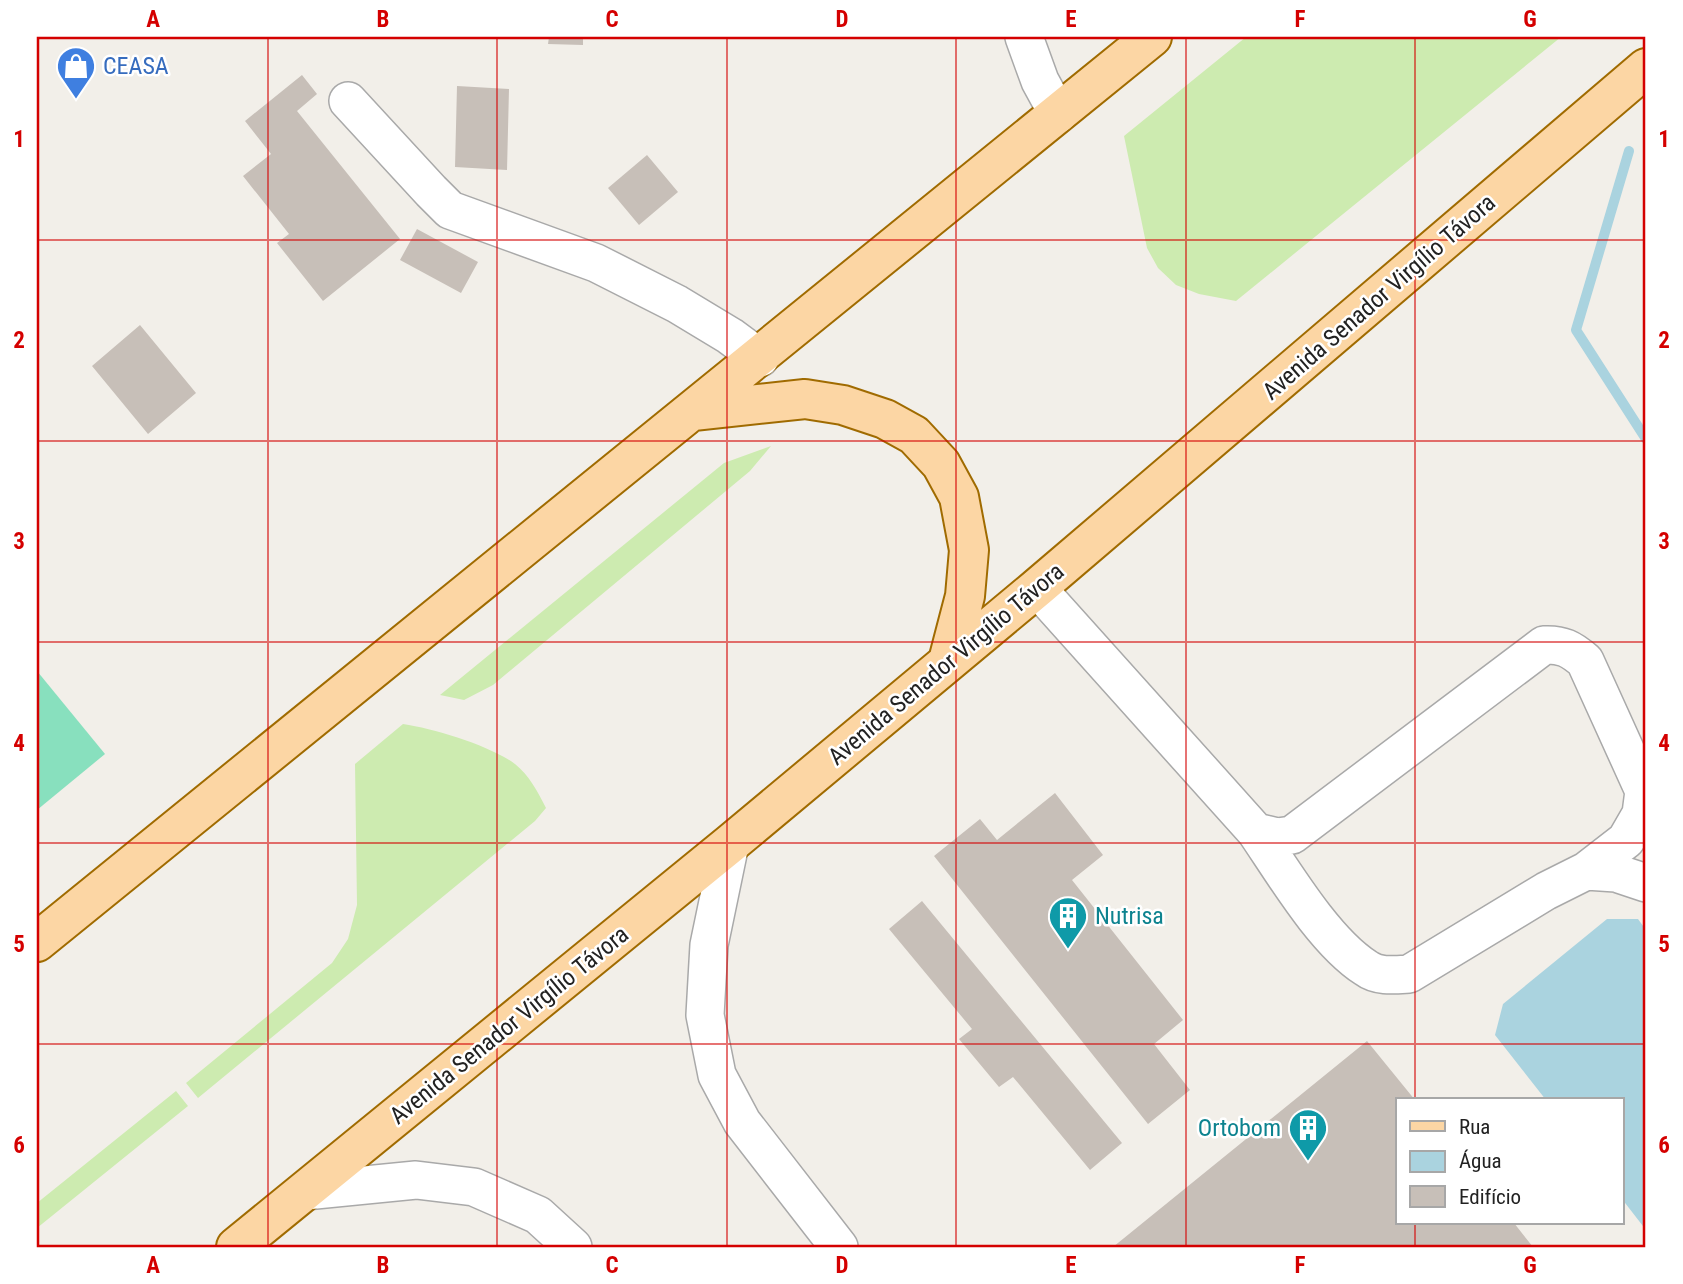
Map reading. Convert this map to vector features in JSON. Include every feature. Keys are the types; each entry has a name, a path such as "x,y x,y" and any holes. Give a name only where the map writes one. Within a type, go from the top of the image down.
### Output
{"main road":[{"path":"37,942 760,358 1152,37"},
{"name":"Avenida Senador Virgílio Távora","path":"236,1247 730,844 1037,588 1646,68"},
{"path":"693,411 805,399 853,408 886,419 914,435 941,464 959,498 970,550 965,596 948,662"}],"street":[{"path":"1024,37 1040,81 1058,114"},
{"path":"348,101 450,209 596,263 677,304 760,358"},
{"path":"1037,588 1256,832 1296,892 1331,937 1367,970 1385,975 1409,974 1546,891 1586,871 1626,840 1641,814 1644,791 1585,661 1570,649 1558,644 1544,645 1292,835 1277,837 1256,832"},
{"path":"730,844 709,945 705,1015 717,1075 742,1122 839,1247"},
{"path":"1586,871 1616,873 1646,883"},
{"path":"305,1191 416,1180 474,1187 538,1215 573,1247"}],"green space":[{"path":"1246,37 1561,37 1236,301 1199,294 1176,285 1158,268 1147,248 1124,136"},
{"path":"771,446 750,471 493,685 464,700 440,695 724,463"},
{"path":"37,671 105,754 37,810"},
{"path":"403,724 461,739 504,757 525,773 546,808 535,821 198,1098 186,1083 332,963 348,939 357,905 355,764"},
{"path":"176,1091 188,1106 37,1228 37,1203"}],"water":[{"path":"1607,919 1638,919 1646,930 1646,1230 1624,1202 1624,1098 1544,1098 1495,1035 1503,1004"}],"building":[{"path":"549,37 583,37 583,45 548,44"},
{"path":"302,75 317,94 297,111 400,239 323,301 277,243 289,234 243,176 271,154 245,121"},
{"path":"457,86 509,89 507,170 455,167"},
{"path":"647,155 678,192 639,225 608,188"},
{"path":"417,229 478,262 461,293 400,260"},
{"path":"140,325 196,393 148,434 92,366"},
{"name":"Nutrisa","path":"1055,793 1103,855 1072,880 1183,1020 1154,1044 1190,1090 1148,1124 934,856 980,819 997,840"},
{"path":"922,901 1122,1143 1090,1170 1013,1077 999,1087 959,1039 972,1029 889,929"},
{"name":"Ortobom","path":"1367,1041 1413,1098 1396,1098 1396,1224 1515,1224 1533,1247 1113,1247"}],"waterway":[{"path":"1629,151 1576,330 1646,439"}],"place":[{"name":"CEASA","path":"76,100"},
{"name":"Nutrisa","path":"1068,950"},
{"name":"Ortobom","path":"1308,1162"}]}
